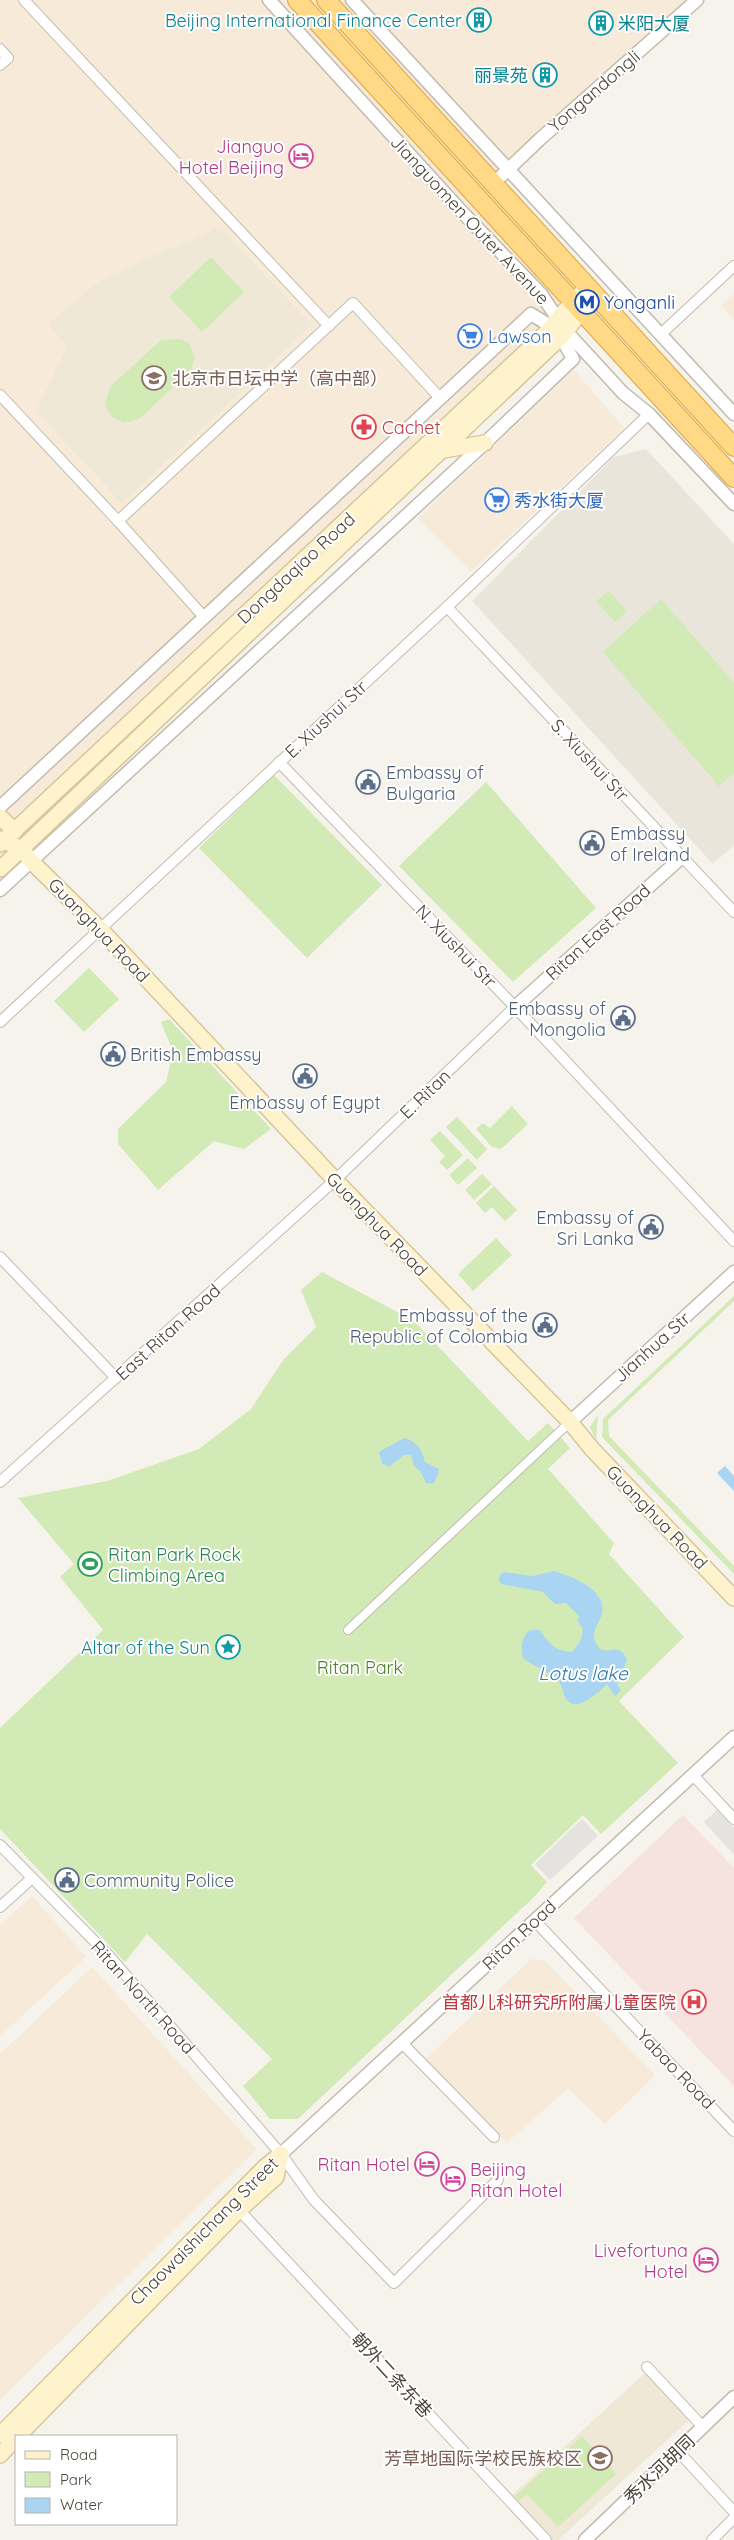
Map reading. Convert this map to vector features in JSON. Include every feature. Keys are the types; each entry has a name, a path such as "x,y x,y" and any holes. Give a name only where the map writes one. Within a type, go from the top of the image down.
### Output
{"highway":[{"name":"Jianguomen Outer Avenue","path":"297,0 734,478"},
{"path":"326,0 734,447"}],"main road":[{"name":"Dongdaqiao Road","path":"0,869 27,855 438,451 560,329 577,307 592,293"},
{"name":"Dongdaqiao Road","path":"1,842 560,329"},
{"path":"438,451 485,443"},
{"name":"Guanghua Road","path":"0,817 15,831"},
{"name":"Guanghua Road","path":"1,842 27,855 101,930 334,1180 570,1422 592,1449 734,1598"},
{"name":"Chaowaishichang Street","path":"19,2435 239,2210 276,2177 281,2154"},
{"name":"Chaowaishichang Street","path":"0,2435 265,2167 281,2154"},
{"name":"Chaowaishichang Street","path":"0,2455 15,2439"}],"street":[{"path":"24,0 329,326"},
{"name":"Jianguomen Outer Avenue","path":"269,0 463,213 542,294 560,329 624,393 649,414 734,504"},
{"path":"352,0 734,414"},
{"name":"Yongandongli","path":"494,184 507,170 697,0"},
{"path":"0,49 8,58 0,65"},
{"path":"661,334 734,266"},
{"path":"118,521 353,303 440,398"},
{"path":"0,807 531,314 560,329 573,358 485,443 27,855 0,890"},
{"path":"0,396 118,521 204,617"},
{"name":"E. Xiushui Str","path":"0,1022 447,607 649,414"},
{"name":"S. Xiushui Str","path":"447,607 734,912"},
{"name":"N. Xiushui Str","path":"279,762 514,1007 734,1241"},
{"name":"Guanghua Road","path":"15,831 27,855"},
{"name":"Ritan East Road","path":"514,1007 682,858"},
{"name":"E. Ritan","path":"334,1180 514,1007"},
{"name":"East Ritan Road","path":"0,1482 334,1180"},
{"path":"0,1257 116,1378"},
{"name":"Jianhua Str","path":"570,1422 734,1272"},
{"path":"348,1630 570,1422"},
{"name":"Ritan Road","path":"281,2154 734,1737"},
{"path":"693,1775 734,1819"},
{"name":"Ritan North Road","path":"0,1845 110,1957 281,2154 314,2200 394,2283 498,2180"},
{"path":"0,1907 32,1878"},
{"name":"Yabao Road","path":"535,1921 734,2130"},
{"path":"402,2043 494,2137"},
{"name":"朝外二条东巷","path":"239,2210 546,2540"},
{"path":"647,2367 703,2426"},
{"name":"秀水河胡同","path":"585,2540 734,2397"},
{"path":"678,2451 734,2512"},
{"path":"712,2540 734,2518"}],"shaded area":[{"path":"0,0 694,0 494,184 591,297 0,868"},
{"name":"北京市日坛中学（高中部）","path":"220,227 312,325 122,503 36,411 68,345 48,324 102,279"},
{"path":"734,294 734,320 721,306"},
{"path":"574,370 624,428 471,572 418,518"},
{"path":"646,449 734,544 734,845 713,864 472,601 614,457"},
{"path":"717,1810 734,1828 734,1855 704,1822"},
{"name":"首都儿科研究所附属儿童医院","path":"683,1815 734,1868 734,2086 574,1918"},
{"path":"582,1819 598,1836 550,1880 535,1864"},
{"path":"32,1896 86,1957 0,2036 0,1925"},
{"path":"531,1959 545,1961 655,2075 605,2124 568,2088 507,2143 426,2059"},
{"path":"92,1967 257,2149 0,2400 0,2054"},
{"name":"芳草地国际学校民族校区","path":"646,2372 690,2419 558,2540 549,2540 510,2497"}],"green space":[{"path":"211,257 244,292 202,332 169,297"},
{"path":"181,339 189,344 195,358 190,371 139,419 124,423 112,417 105,406 110,387 161,340"},
{"path":"609,591 627,611 615,622 596,601"},
{"path":"661,599 734,683 734,773 719,786 603,652"},
{"path":"274,775 382,885 307,958 199,848"},
{"path":"486,782 596,908 513,982 399,866"},
{"path":"89,968 119,999 84,1032 54,1001"},
{"path":"169,1019 271,1129 244,1149 214,1141 158,1190 118,1144 118,1129 166,1082 173,1052 161,1022"},
{"path":"512,1106 528,1124 501,1149 492,1147 476,1129 483,1123 490,1128"},
{"path":"457,1117 487,1149 477,1160 446,1127"},
{"path":"440,1131 463,1155 447,1170 439,1162 445,1156 430,1140"},
{"path":"468,1158 477,1168 458,1185 449,1175"},
{"path":"482,1174 492,1184 474,1200 465,1190"},
{"path":"494,1186 517,1210 505,1221 492,1207 485,1213 476,1203"},
{"path":"496,1238 512,1255 473,1291 458,1274"},
{"name":"Ritan Park","path":"322,1272 414,1321 528,1441 548,1423 570,1448 548,1469 614,1543 609,1554 684,1637 619,1701 678,1763 601,1834 583,1815 531,1865 547,1882 534,1897 298,2119 270,2119 243,2086 272,2059 147,1934 125,1962 0,1829 0,1728 103,1630 60,1577 74,1564 18,1498 107,1481 199,1449 251,1409 284,1359 316,1327 301,1290"},
{"path":"734,1296 734,1301 608,1420 609,1436 734,1566 734,1574 602,1437 603,1419"},
{"path":"598,1415 596,1440 590,1427"},
{"path":"582,2436 616,2474 558,2527 527,2494 519,2501 515,2496"}],"water":[{"path":"404,1438 418,1446 425,1462 439,1469 433,1484 426,1483 420,1471 414,1466 411,1455 404,1455 389,1467 382,1463 379,1452"},
{"path":"725,1466 734,1476 734,1491 717,1473"},
{"name":"Lotus lake","path":"554,1571 580,1581 595,1592 600,1599 601,1617 595,1630 595,1641 600,1649 620,1651 627,1660 617,1685 621,1690 615,1696 607,1684 586,1701 574,1704 569,1702 557,1679 523,1658 522,1647 524,1637 526,1633 534,1629 540,1630 550,1643 557,1648 572,1652 581,1640 583,1629 577,1620 580,1617 566,1603 555,1604 543,1592 501,1584 499,1580 500,1575 505,1572 533,1576"}],"place":[{"name":"Beijing International Finance Center","path":"479,20"},
{"name":"米阳大厦","path":"601,23"},
{"name":"丽景苑","path":"545,75"},
{"name":"Jianguo Hotel Beijing","path":"301,156"},
{"name":"Yonganli","path":"587,302"},
{"name":"Lawson","path":"470,336"},
{"name":"北京市日坛中学（高中部）","path":"154,378"},
{"name":"Cachet","path":"364,427"},
{"name":"秀水街大厦","path":"497,500"},
{"name":"Embassy of Bulgaria","path":"368,782"},
{"name":"Embassy of Ireland","path":"592,843"},
{"name":"Embassy of Mongolia","path":"623,1018"},
{"name":"British Embassy","path":"113,1054"},
{"name":"Embassy of Egypt","path":"305,1076"},
{"name":"Embassy of Sri Lanka","path":"651,1227"},
{"name":"Embassy of the Republic of Colombia","path":"545,1325"},
{"name":"Ritan Park Rock Climbing Area","path":"90,1564"},
{"name":"Altar of the Sun","path":"228,1647"},
{"name":"Community Police","path":"67,1880"},
{"name":"首都儿科研究所附属儿童医院","path":"694,2002"},
{"name":"Ritan Hotel","path":"427,2164"},
{"name":"Beijing Ritan Hotel","path":"453,2179"},
{"name":"Livefortuna Hotel","path":"706,2260"},
{"name":"芳草地国际学校民族校区","path":"600,2458"}]}
